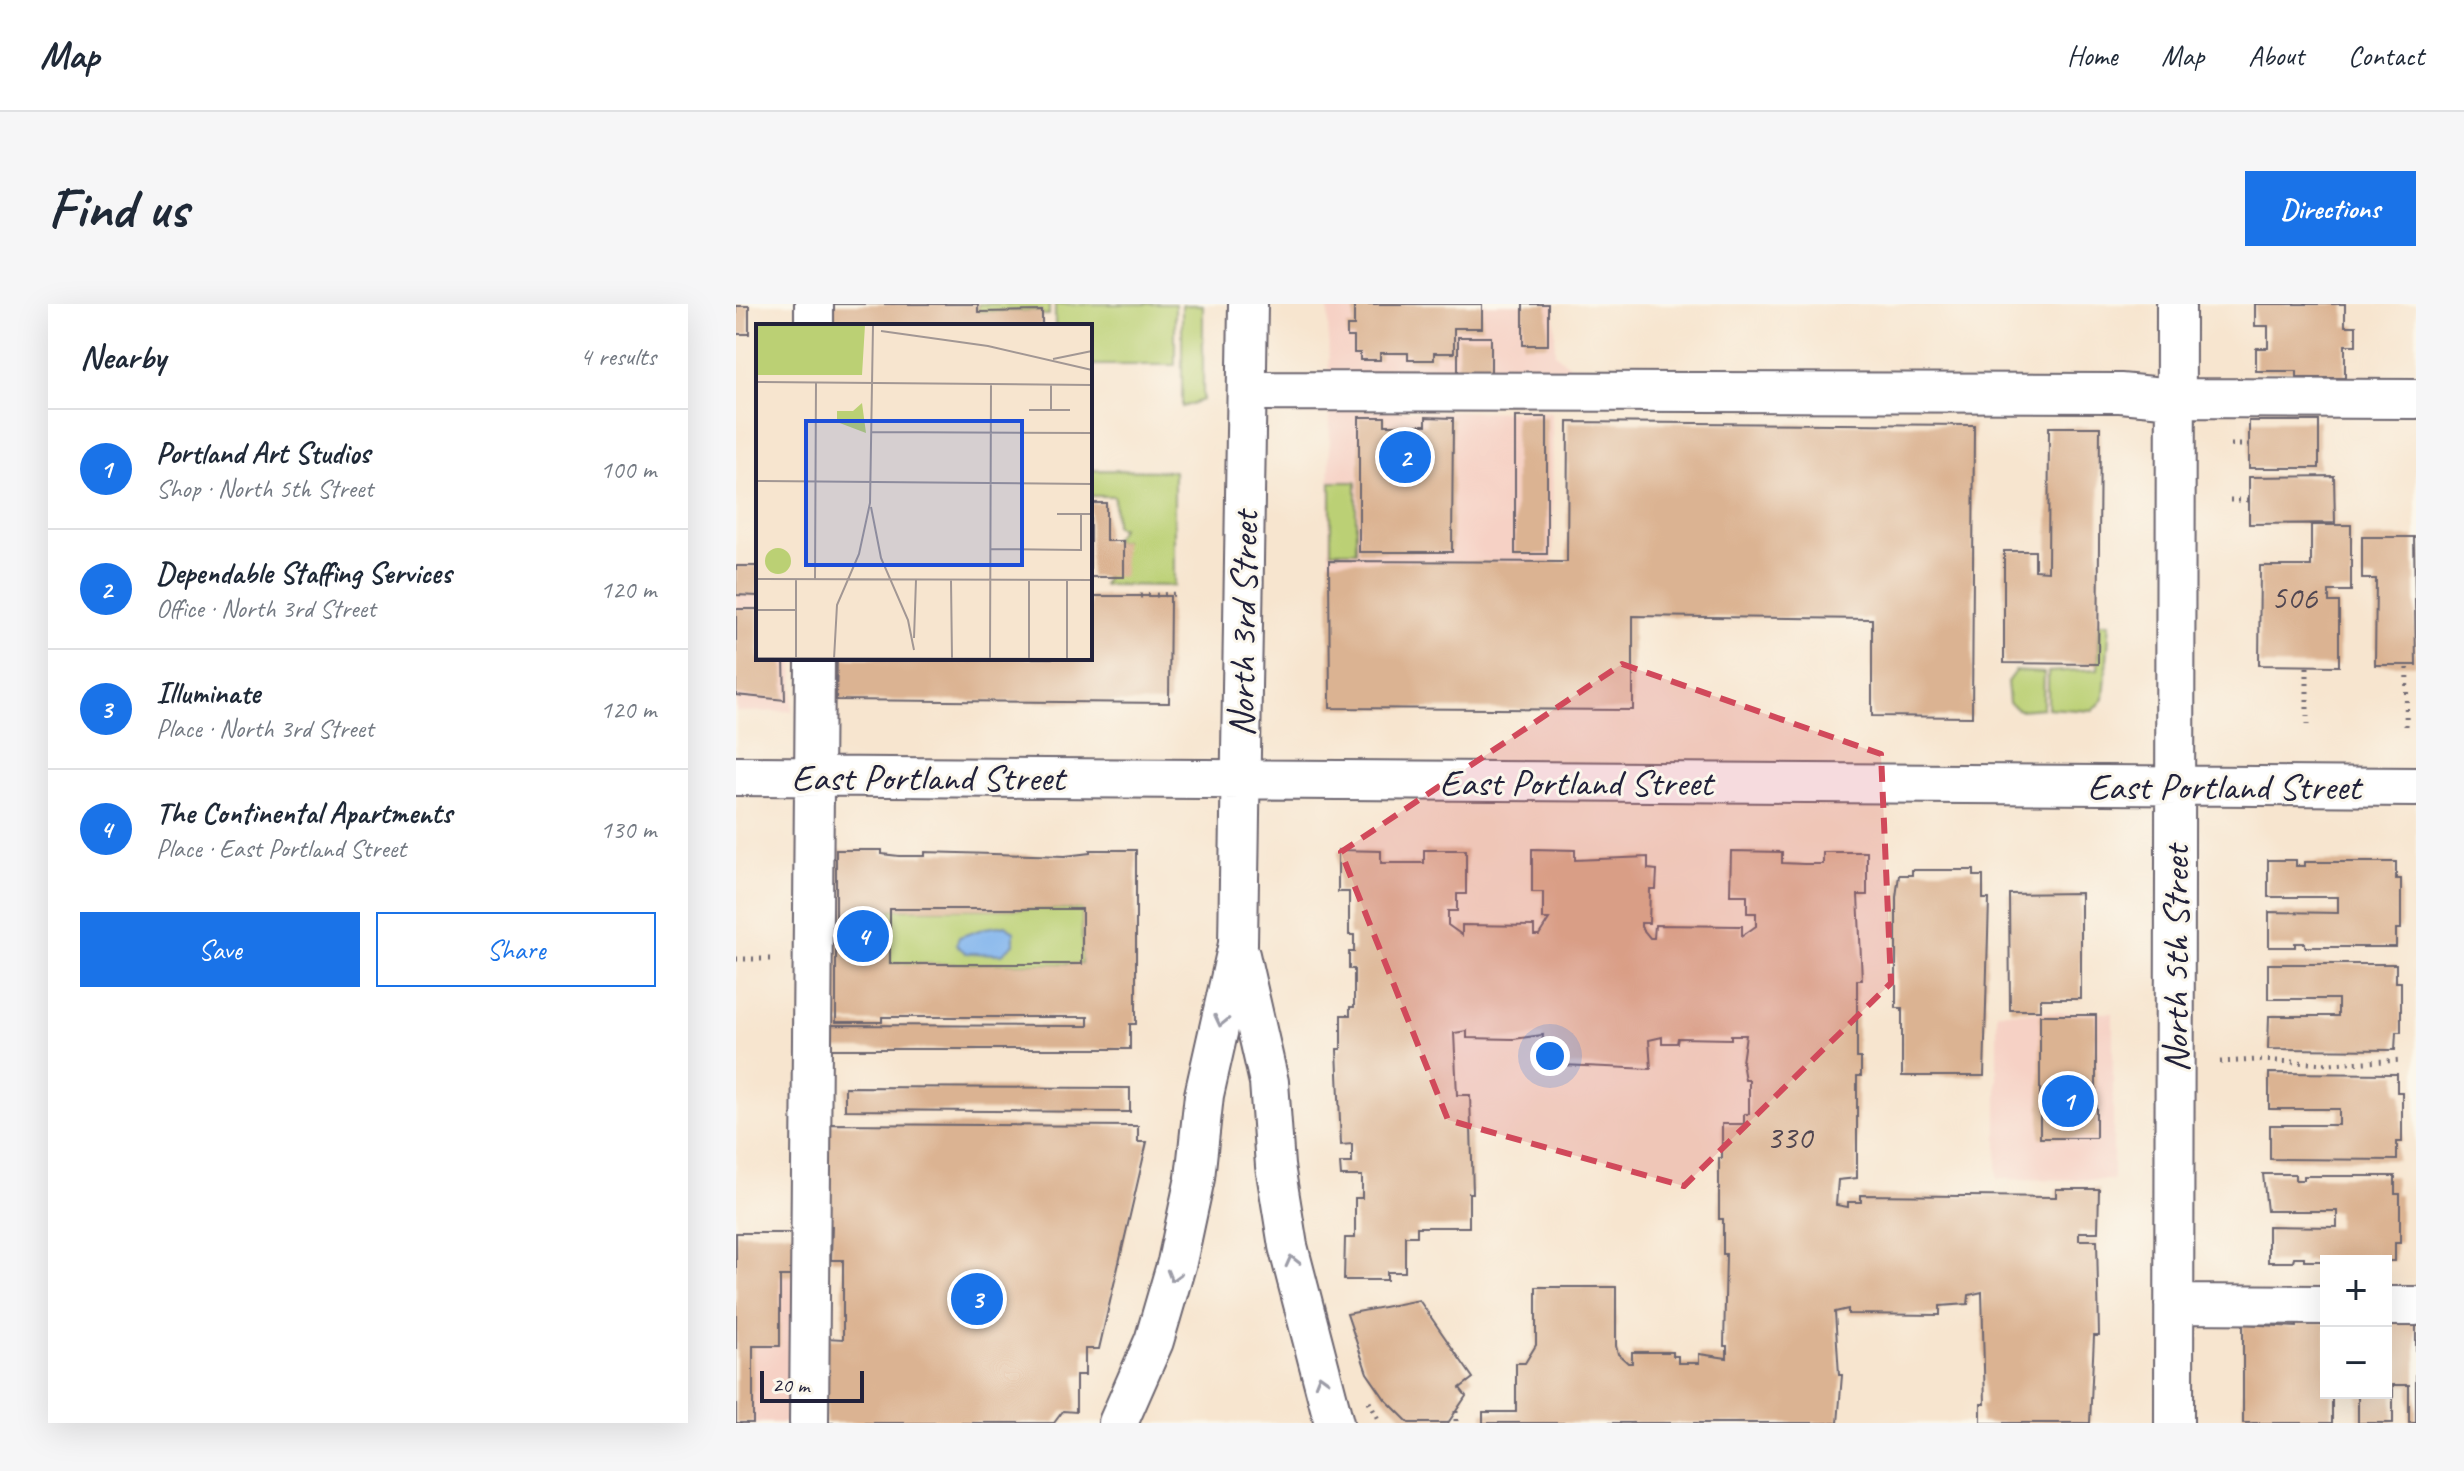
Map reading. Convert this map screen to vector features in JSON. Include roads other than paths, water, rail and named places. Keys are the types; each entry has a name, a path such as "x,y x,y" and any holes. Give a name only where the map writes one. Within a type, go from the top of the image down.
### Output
{"street":[{"name":"North 3rd Street","path":"1118,1423 1154,1341 1177,1262 1195,1178 1204,1095 1238,944 1248,304"},
{"name":"North 5th Street","path":"2174,1423 2176,304"},
{"path":"1247,391 2120,393 2175,398 2416,399"},
{"path":"809,1423 815,660"},
{"name":"East Portland Street","path":"736,776 2416,787"},
{"name":"North 3rd Street","path":"1238,944 1269,1082 1275,1166 1288,1246 1334,1423"},
{"path":"2174,1304 2320,1305"},
{"path":"2392,1306 2416,1306"}],"water":[{"path":"1006,925 1014,932 1014,944 1002,954 966,953 956,945 959,937"}],"place":[{"name":"Dependable Staffing Services","path":"1405,457"},
{"name":"The Continental Apartments","path":"863,936"},
{"name":"Portland Art Studios","path":"2068,1101"},
{"name":"Illuminate","path":"977,1299"}]}
